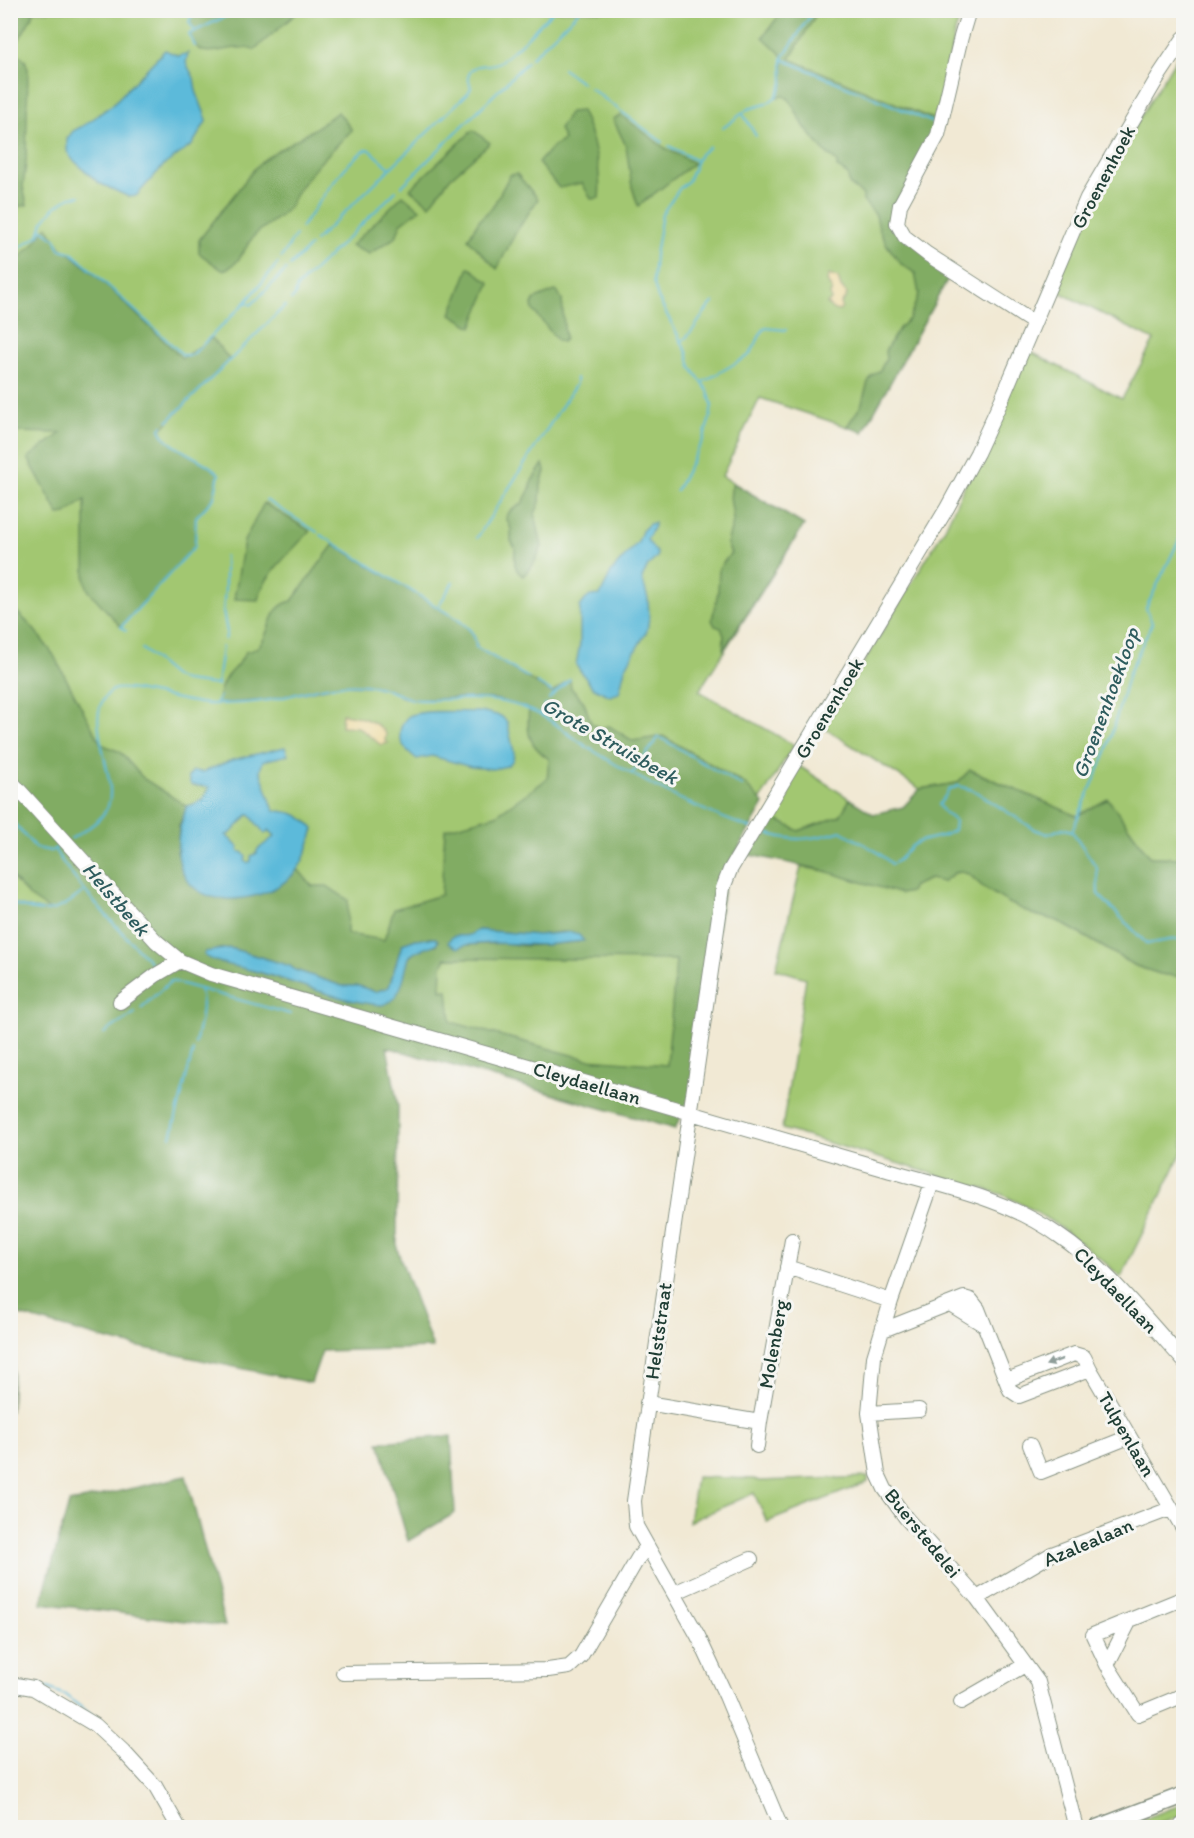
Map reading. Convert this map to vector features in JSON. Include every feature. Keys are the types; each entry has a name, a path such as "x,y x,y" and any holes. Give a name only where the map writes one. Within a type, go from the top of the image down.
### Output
{"main road":[{"path":"1097,1827 1184,1796"}],"street":[{"path":"969,10 938,135 900,205 897,223 905,237 927,254 1034,323"},
{"name":"Groenenhoek","path":"690,1113 723,888 730,870 947,508 982,443 1087,198 1158,77 1184,38"},
{"name":"Cleydaellaan","path":"10,780 156,941 180,961 210,974 932,1183 1019,1212 1057,1233 1085,1255 1184,1360"},
{"path":"120,1002 156,975 180,961"},
{"name":"Helststraat","path":"690,1113 634,1501 636,1526 698,1636 781,1827"},
{"name":"Buerstedelei","path":"932,1183 874,1357 869,1413 878,1474 885,1489 906,1518 978,1598 1038,1682 1076,1827"},
{"name":"Molenberg","path":"757,1446 792,1240"},
{"path":"787,1267 891,1301"},
{"path":"883,1330 964,1298 971,1300 978,1308 1010,1390 1019,1396 1090,1369 1084,1357 1074,1354 1007,1380"},
{"name":"Tulpenlaan","path":"1090,1369 1184,1530"},
{"path":"647,1403 760,1422"},
{"path":"869,1413 919,1410"},
{"path":"1030,1444 1041,1472 1129,1437"},
{"name":"Azalealaan","path":"978,1598 1052,1554 1170,1509"},
{"path":"343,1673 548,1670 569,1667 581,1656 638,1558 647,1547"},
{"path":"674,1593 751,1559"},
{"path":"1184,1598 1093,1635 1107,1665 1138,1714 1184,1695"},
{"path":"1107,1665 1130,1620"},
{"path":"961,1702 1025,1665"},
{"path":"10,1684 33,1688 95,1725 155,1786 178,1827"}],"green space":[{"path":"11,10 34,11 13,50 25,60 28,69 26,163 23,187 27,205 11,208"},
{"path":"194,10 299,11 254,50 239,48 211,52 198,49 189,34 195,31 189,22"},
{"path":"11,11 962,11 954,35 937,121 894,223 951,273 863,432 760,398 722,476 804,525 699,691 794,745 714,882 688,1091 205,963 11,617"},
{"path":"786,11 818,11 790,59 937,121 894,223 951,273 863,432 847,426 861,406 868,382 880,370 886,359 885,351 900,327 909,319 919,294 915,273 901,264 887,245 879,229 876,215 863,201 863,195 849,184 848,175 837,167 837,162 823,150 804,126 789,99 784,96 776,97 783,83 783,56 763,37 780,14"},
{"path":"1183,47 1183,858 1150,857 1108,799 1077,816 971,770 957,783 920,789 824,728 945,528 1027,350 1122,399 1154,340 1053,289 1097,188"},
{"path":"581,111 596,153 599,198 591,199 582,183 559,188 538,163 552,147 564,140 559,129 570,112"},
{"path":"338,112 352,130 309,175 291,205 252,239 234,265 222,270 199,253 199,240 255,168 267,157"},
{"path":"621,115 665,148 694,163 638,206 632,187 626,146 613,119"},
{"path":"473,130 490,143 450,178 430,205 410,189"},
{"path":"517,174 538,199 516,232 497,269 468,239 479,220 492,208 510,175"},
{"path":"403,195 420,209 401,224 396,237 369,254 351,246"},
{"path":"47,226 61,248 101,280 182,358 212,338 230,360 161,429 170,442 219,474 214,498 196,517 195,546 121,627 88,590 85,580 85,500 66,514 59,515 28,458 61,433 13,432 11,429 11,246 16,261 32,246"},
{"path":"469,267 490,283 472,327 451,314"},
{"path":"555,291 562,300 565,339 562,342 557,340 533,310 532,304 535,299"},
{"path":"543,464 545,471 540,502 535,514 542,547 533,565 523,576 516,567 515,548 511,541 511,529 506,517 510,511 522,504 531,482"},
{"path":"733,483 804,525 723,650 724,636 721,628 715,626 712,620 718,592 719,568 731,553 728,541 733,521 730,498"},
{"path":"264,503 310,531 272,572 258,600 234,599 244,541"},
{"path":"334,544 457,619 471,631 477,647 552,693 570,679 571,688 584,702 591,723 600,728 609,726 633,741 663,736 745,784 764,804 727,868 692,1092 675,1129 387,1047 398,1106 397,1249 433,1348 322,1351 311,1383 116,1342 16,1314 11,1412 11,903 51,911 29,896 11,876 11,606 33,628 53,654 101,744 120,752 144,779 187,806 179,826 177,853 280,885 298,869 312,886 327,886 348,900 347,934 384,940 394,909 441,895 445,829 496,815 547,779 549,759 537,749 530,738 529,709 495,699 416,700 402,697 390,690 371,686 341,685 269,700 217,704 227,676 240,662 245,652 255,649 261,643 276,611 282,605 292,601","holes":["478,930 538,935 562,932 568,933 578,942 522,946 506,943 466,945","416,939 438,940 436,945 426,946 417,951 402,966 382,1005 317,990 227,964 219,949 230,948 290,966 295,970 342,986 359,986 375,992 389,987 402,944","446,958 676,960 667,1065 587,1059 451,1022 448,990 441,990 442,966"]},
{"path":"799,766 850,799 841,816 798,831 769,816"},
{"path":"970,770 1077,816 1108,799 1150,857 1183,858 1183,977 1160,974 1136,966 1058,921 1032,914 1009,903 984,888 969,874 954,873 943,882 930,879 913,886 910,892 901,894 818,869 745,854 769,816 799,831 840,816 850,799 873,814 903,807 920,789 957,783"},
{"path":"801,867 913,886 930,879 943,882 954,873 969,874 984,888 1032,914 1058,921 1136,966 1160,974 1183,977 1183,1150 1121,1277 1065,1231 1035,1211 1001,1194 782,1129 806,978 776,969"},
{"path":"10,876 29,896 52,911 32,909 11,903"},
{"path":"451,1436 455,1513 408,1541 379,1442"},
{"path":"186,1476 225,1626 41,1603 69,1503"},
{"path":"696,1477 760,1481 868,1477 868,1482 767,1522 754,1493 689,1522"},
{"path":"1183,1804 1183,1815 1147,1827 1119,1828"}],"sand":[{"path":"829,275 838,278 847,294 839,311 827,304 831,300 832,291 827,281"},
{"path":"342,714 372,722 383,729 386,734 385,741 388,743 381,745 358,727 341,726"}],"water":[{"path":"165,50 179,56 188,53 186,63 194,78 196,91 207,120 192,145 164,165 136,196 129,197 99,183 71,158 67,151 67,139 73,131 112,105"},
{"path":"654,523 647,540 657,553 657,557 648,566 642,578 648,599 647,631 625,668 619,693 610,696 592,687 576,665 580,644 580,607 590,596 600,595 612,571 638,542 642,531 649,524"},
{"path":"434,712 484,712 501,716 507,722 514,752 513,760 507,766 493,769 471,767 432,756 417,759 407,751 401,740 400,732 403,723 409,716"},
{"path":"285,747 288,755 263,761 260,770 274,811 296,815 314,829 304,858 290,877 267,892 231,899 211,897 197,890 186,878 180,864 178,846 180,827 187,806 201,800 209,787 191,785 188,777 193,771 203,772 232,760","holes":["249,814 265,834 269,830 275,836 257,850 257,853 251,856 251,861 247,863 246,856 226,835 230,834"]},
{"path":"478,930 538,935 572,932 578,934 584,941 543,945 491,943 457,948 448,943 454,936 466,936"},
{"path":"436,938 438,942 416,951 409,957 398,993 382,1005 338,997 225,964 204,955 205,952 230,948 290,966 295,970 342,986 359,986 375,992 389,987 402,944 416,939"}],"waterway":[{"path":"194,10 189,22 195,31"},
{"path":"195,46 189,34 239,10"},
{"path":"315,241 468,93 471,88 468,77 473,68 495,64 506,58 554,10"},
{"path":"531,58 580,10"},
{"path":"723,128 748,109 766,104 776,97 783,83 782,59 814,10"},
{"path":"782,59 934,123"},
{"path":"402,186 527,62"},
{"path":"563,69 583,83"},
{"path":"590,88 662,142"},
{"path":"743,114 756,136"},
{"path":"669,146 695,160"},
{"path":"676,491 703,440 712,405 708,391 691,367 687,352 658,298 653,281 655,255 662,214 680,188 688,181 700,154 709,147"},
{"path":"301,228 342,171 361,153 369,149 390,168"},
{"path":"291,300 295,296 297,287 396,191"},
{"path":"10,254 39,235 43,222 55,207 70,197 80,196"},
{"path":"41,229 55,238 60,249 71,252 183,355 192,355 246,302 251,305 286,270"},
{"path":"281,258 296,235"},
{"path":"290,266 310,246"},
{"path":"246,302 278,263"},
{"path":"682,341 714,302"},
{"path":"168,421 285,306"},
{"path":"703,382 748,356 765,328 786,330"},
{"path":"477,538 576,384 576,378"},
{"path":"126,631 121,627 195,546 196,517 214,498 219,474 170,442 160,429 162,426"},
{"path":"266,500 317,532"},
{"name":"Groenenhoekloop","path":"1072,831 1106,753 1129,673 1152,623 1146,608 1182,534 1184,520"},
{"path":"321,535 457,619 471,631 476,647 529,678"},
{"path":"225,556 223,611 227,632 225,640"},
{"path":"438,607 453,582"},
{"path":"142,649 175,677 185,681 217,685 222,647"},
{"path":"549,699 570,679"},
{"path":"537,683 552,692"},
{"name":"Grote Struisbeek","path":"71,839 97,821 108,806 109,778 99,728 99,713 103,700 113,690 130,689 201,703 226,704 270,700 332,686 347,685 379,687 416,700 487,700 513,704 545,717 592,750 650,784 709,812 751,828"},
{"path":"216,703 220,696"},
{"path":"540,714 546,704"},
{"path":"640,762 659,737 742,786"},
{"path":"632,773 638,767"},
{"name":"Grote Struisbeek","path":"759,831 800,839 841,831 876,851 892,864 918,842 954,830 955,821 939,805 949,790 958,786 973,790 1034,829 1048,834 1063,828 1072,831 1097,868 1098,894 1147,944 1184,939"},
{"name":"Grote Struisbeek","path":"10,819 36,848 51,851 61,845"},
{"name":"Helstbeek","path":"54,849 89,896 155,967"},
{"path":"10,903 33,910 50,910 66,904 84,891"},
{"path":"141,1008 171,981 290,1014"},
{"path":"195,1044 202,1010 200,989"},
{"path":"104,1033 135,1013"},
{"path":"171,1137 193,1051"},
{"path":"40,1685 65,1695 94,1717"},
{"path":"101,1722 111,1729"}]}
